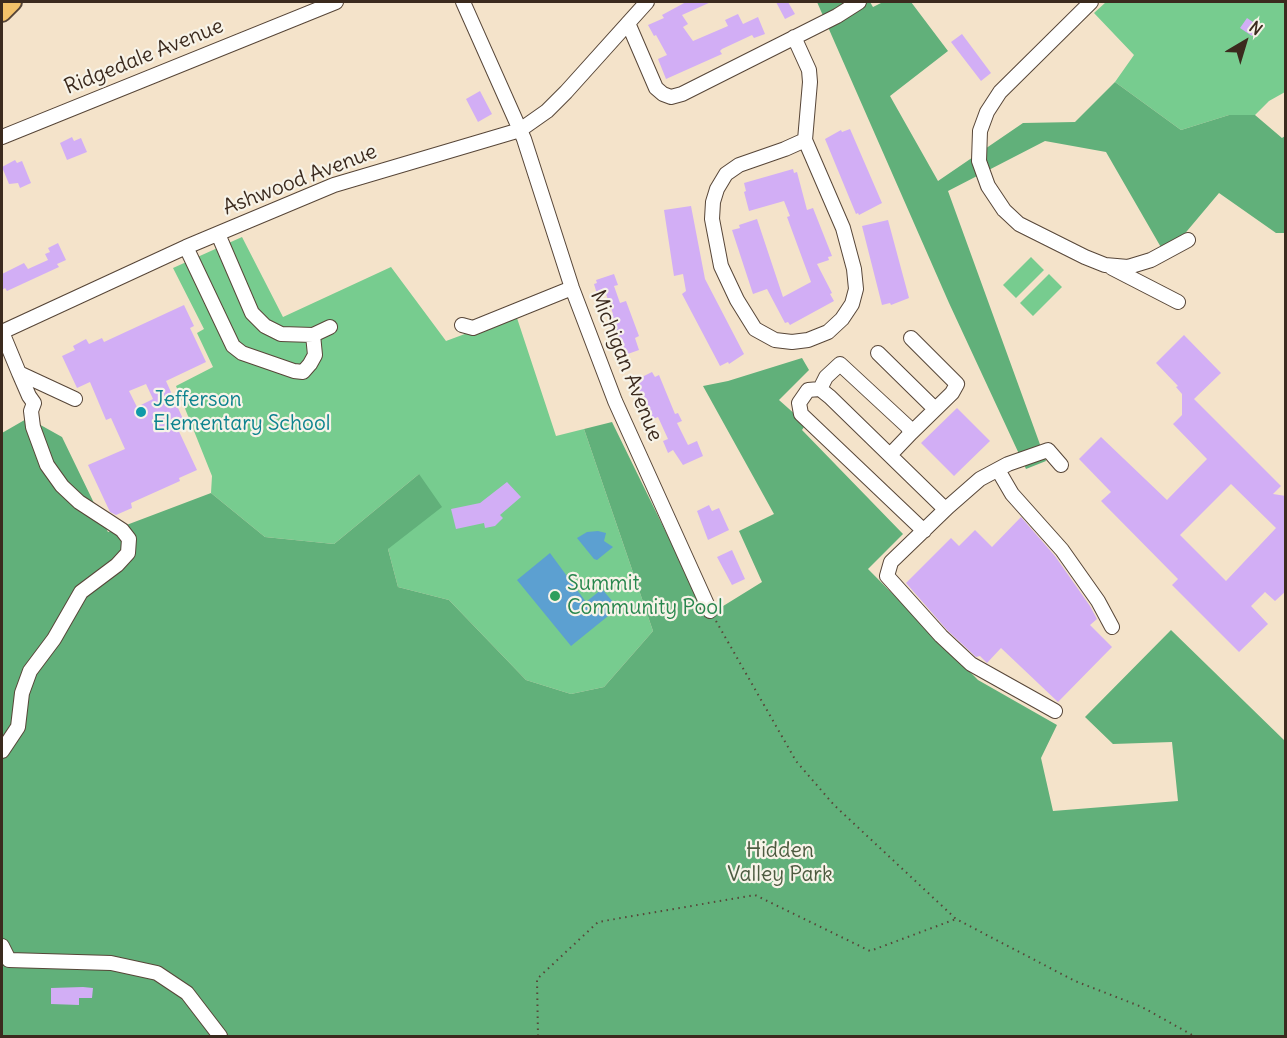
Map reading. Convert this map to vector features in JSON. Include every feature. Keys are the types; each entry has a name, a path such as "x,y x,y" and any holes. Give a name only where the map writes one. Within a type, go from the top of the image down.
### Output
{"main road":[{"path":"2,13 13,2"}],"street":[{"name":"Ridgedale Avenue","path":"2,137 336,2"},
{"name":"Michigan Avenue","path":"464,2 525,139 572,288 615,401 710,611"},
{"name":"Ashwood Avenue","path":"2,332 186,247 334,185 520,130 554,105 647,2"},
{"path":"628,23 656,88 671,97 682,94 837,16 859,2"},
{"path":"1091,2 1000,92 987,112 980,131 980,161 988,186 1004,210 1019,224 1178,302"},
{"path":"794,37 809,70 805,140 843,228 855,269 856,289 852,304 842,319 828,332 808,340 792,342 775,340 754,329 737,300 721,266 712,219 713,202 717,189 726,174 739,165 785,150 805,140"},
{"path":"218,234 252,313 265,326 281,334 313,334 330,327"},
{"path":"1105,265 1128,267 1151,260 1188,240"},
{"path":"186,247 233,346 242,353 303,372 315,355 313,334"},
{"path":"462,325 473,328 572,288"},
{"path":"2,332 28,396 34,403 31,411 33,427 47,465 62,486 79,502 122,530 129,539 128,553 117,565 81,592 54,639 30,671 22,693 18,727 2,751"},
{"path":"890,455 952,393 957,384 911,338"},
{"path":"878,352 935,409"},
{"path":"820,389 826,377 840,364 906,426 910,433"},
{"path":"19,373 75,399"},
{"path":"924,531 801,414 799,403 808,390 820,389 945,509"},
{"path":"1055,711 971,664 941,636 887,576 891,562 945,509 981,479 1048,450 1061,465"},
{"path":"998,470 1012,494 1062,550 1098,601 1112,627"},
{"path":"2,946 9,960 111,963 157,973 187,993 220,1036"}],"path":[{"path":"710,611 796,761 834,805 956,919 1075,981 1142,1007 1194,1036"},
{"path":"538,1036 537,979 598,922 755,895 870,951 956,919"}],"green space":[{"path":"817,2 870,2 873,7 883,2 911,2 948,51 890,96 938,181 1023,123 1075,122 1115,82 1181,130 1229,115 1255,115 1282,138 1285,136 1285,233 1276,233 1219,193 1166,256 1106,152 1045,141 948,191 1046,461 1026,469 949,303"},
{"path":"1106,2 1285,2 1285,92 1269,101 1255,115 1229,115 1181,130 1115,82 1134,55 1094,13"},
{"path":"242,237 283,317 391,267 446,341 516,315 556,436 584,429 653,631 604,687 571,694 526,680 449,600 398,587 388,549 419,474 334,544 265,537 211,493 212,476 176,386 213,367 197,333 204,329 173,268"},
{"path":"1031,257 1044,270 1016,298 1003,285"},
{"path":"1049,274 1062,287 1033,316 1020,303"},
{"name":"Hidden Valley Park","path":"802,358 809,370 779,400 806,424 802,430 903,534 868,569 978,680 1057,725 1041,758 1053,811 1178,801 1172,742 1113,744 1085,717 1171,630 1285,741 1285,1036 2,1036 2,433 28,418 62,437 108,532 211,493 265,537 334,544 419,474 442,507 388,549 398,587 449,600 526,680 571,694 604,687 653,631 584,429 612,422 707,616 762,582 739,531 774,514 703,386 728,381"}],"water":[{"path":"587,532 606,533 604,541 613,547 597,560 577,538"},
{"name":"Summit Community Pool","path":"550,553 586,602 602,589 618,608 571,646 517,580"}],"building":[{"path":"686,2 711,2 682,15 688,24 683,27 693,41 728,26 725,20 738,14 743,24 758,17 765,34 754,38 752,35 722,49 720,51 722,54 666,79 658,59 667,55 648,25 664,18 662,15"},
{"path":"776,2 788,2 795,14 785,19"},
{"path":"1247,18 1259,26 1252,36 1240,28"},
{"path":"962,34 991,73 981,81 951,42"},
{"path":"480,91 492,114 478,122 466,99"},
{"path":"850,129 882,203 859,215 856,214 825,139 841,130 842,132"},
{"path":"72,137 74,141 81,138 87,152 67,160 60,143"},
{"path":"15,160 17,163 22,161 31,183 20,188 18,183 9,184 2,167"},
{"path":"793,169 794,173 797,172 807,210 813,208 832,256 828,257 829,260 817,264 834,301 790,325 788,322 785,323 767,289 753,294 732,230 757,219 783,297 811,282 787,217 790,216 784,201 749,211 744,192 746,191 744,183"},
{"path":"691,206 705,279 744,354 729,364 728,362 720,366 682,294 686,291 683,274 674,276 664,210"},
{"path":"888,220 909,298 891,305 890,303 882,305 862,226"},
{"path":"58,243 66,260 57,264 59,267 7,291 5,288 2,290 2,274 24,263 28,269 48,260 45,254 50,252 48,248"},
{"path":"614,274 618,285 614,286 620,303 626,301 639,336 635,338 639,350 622,356 606,294 597,294 594,284 597,283 596,280"},
{"name":"Jefferson Elementary School","path":"184,305 194,326 190,328 206,362 166,381 183,419 175,423 197,470 179,478 180,481 131,503 132,508 116,515 110,512 88,465 125,449 111,418 106,420 90,382 77,388 62,356 75,350 73,346 86,339 89,344 102,338 104,342","holes":["146,384 153,399 137,407 129,391"]},
{"path":"1184,335 1221,373 1194,399 1281,486 1273,494 1286,496 1286,591 1275,601 1265,592 1251,606 1268,624 1239,652 1172,585 1178,579 1101,501 1111,492 1079,459 1101,437 1167,500 1207,459 1173,424 1182,415 1182,394 1176,387 1178,386 1156,363","holes":["1231,484 1276,528 1226,581 1180,535"]},
{"path":"652,372 655,377 659,375 675,414 678,413 682,421 677,423 688,445 697,441 703,456 683,465 673,450 668,453 663,441 668,439 658,417 653,419 634,381"},
{"path":"957,408 990,441 954,476 921,443"},
{"path":"507,482 521,497 500,515 503,518 495,526 485,528 484,523 456,529 451,509 480,503"},
{"path":"709,505 712,511 719,508 729,530 708,540 697,511"},
{"path":"1021,517 1055,556 1090,606 1097,619 1090,625 1112,647 1058,702 1001,648 987,663 980,656 976,657 947,630 906,583 951,538 959,546 975,530 992,547"},
{"path":"732,550 745,579 732,585 717,557"},
{"path":"51,988 93,988 92,998 79,998 79,1005 51,1004"}],"place":[{"name":"Jefferson Elementary School","path":"141,412"},
{"name":"Summit Community Pool","path":"555,596"}]}
